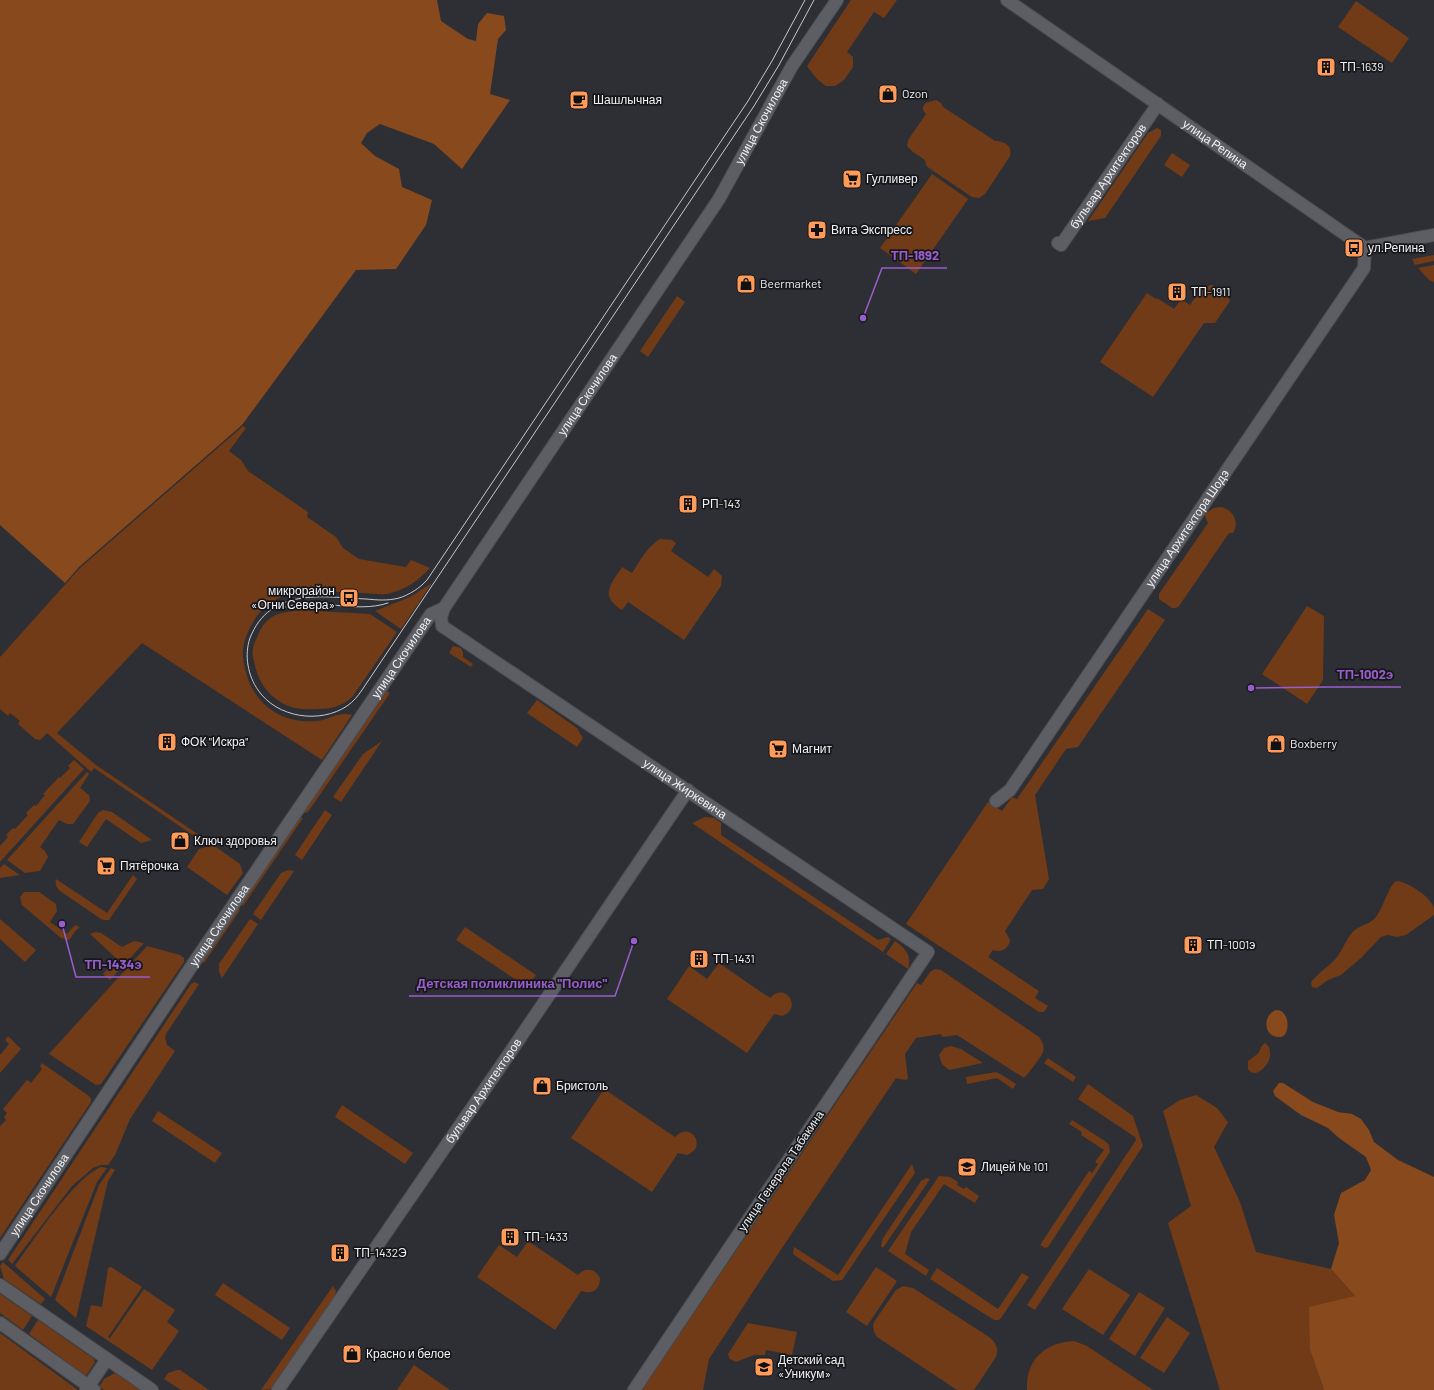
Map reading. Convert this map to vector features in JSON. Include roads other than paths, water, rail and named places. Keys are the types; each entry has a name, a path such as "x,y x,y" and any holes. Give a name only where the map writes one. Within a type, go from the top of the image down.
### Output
{"street":[{"name":"улица Скочилова","path":"0,1254 197,959 431,614 444,608 719,199 792,66 837,0"},
{"name":"улица Репина","path":"1007,0 1365,248"},
{"name":"бульвар Архитекторов","path":"1058,243 1061,245 1158,104"},
{"path":"1365,248 1434,235"},
{"name":"улица Архитектора Шодэ","path":"996,801 1010,790 1364,268 1365,248"},
{"name":"улица Жиркевича","path":"444,608 442,626 928,952"},
{"name":"бульвар Архитекторов","path":"278,1390 688,790"},
{"name":"улица Генерала Табакина","path":"634,1390 928,952"},
{"path":"0,1285 152,1390"},
{"path":"0,1323 89,1389 107,1359"}],"tram line":[{"path":"805,0 772,61 748,101 427,580 410,593 395,599 378,600 332,597 299,599 284,603 270,610 259,622 250,638 248,645 247,658 249,672 258,690 276,707 287,712 300,715 324,715 336,712 347,706 359,694 754,106 779,65 814,0"},
{"path":"285,607 298,604 363,607 388,603"}],"place":[{"name":"ТП-1639","path":"1326,67"},
{"name":"Ozon","path":"888,94"},
{"name":"Шашлычная","path":"579,100"},
{"name":"Гулливер","path":"852,179"},
{"name":"Вита Экспресс","path":"817,230"},
{"name":"ул.Репина","path":"1354,248"},
{"name":"Beermarket","path":"746,284"},
{"name":"ТП-1911","path":"1177,292"},
{"name":"ТП-1892","path":"863,318"},
{"name":"РП-143","path":"688,504"},
{"name":"микрорайон «Огни Севера»","path":"349,598"},
{"name":"ТП-1002э","path":"1251,688"},
{"name":"ФОК \"Искра\"","path":"167,742"},
{"name":"Boxberry","path":"1276,744"},
{"name":"Магнит","path":"778,749"},
{"name":"Ключ здоровья","path":"180,841"},
{"name":"Пятёрочка","path":"106,866"},
{"name":"ТП-1434э","path":"62,924"},
{"name":"Детская поликлиника \"Полис\"","path":"634,941"},
{"name":"ТП-1001э","path":"1193,945"},
{"name":"ТП-1431","path":"699,959"},
{"name":"Бристоль","path":"542,1086"},
{"name":"Лицей № 101","path":"967,1167"},
{"name":"ТП-1433","path":"510,1237"},
{"name":"ТП-1432Э","path":"340,1253"},
{"name":"Красно и белое","path":"352,1354"},
{"name":"Детский сад «Уникум»","path":"764,1367"}]}
